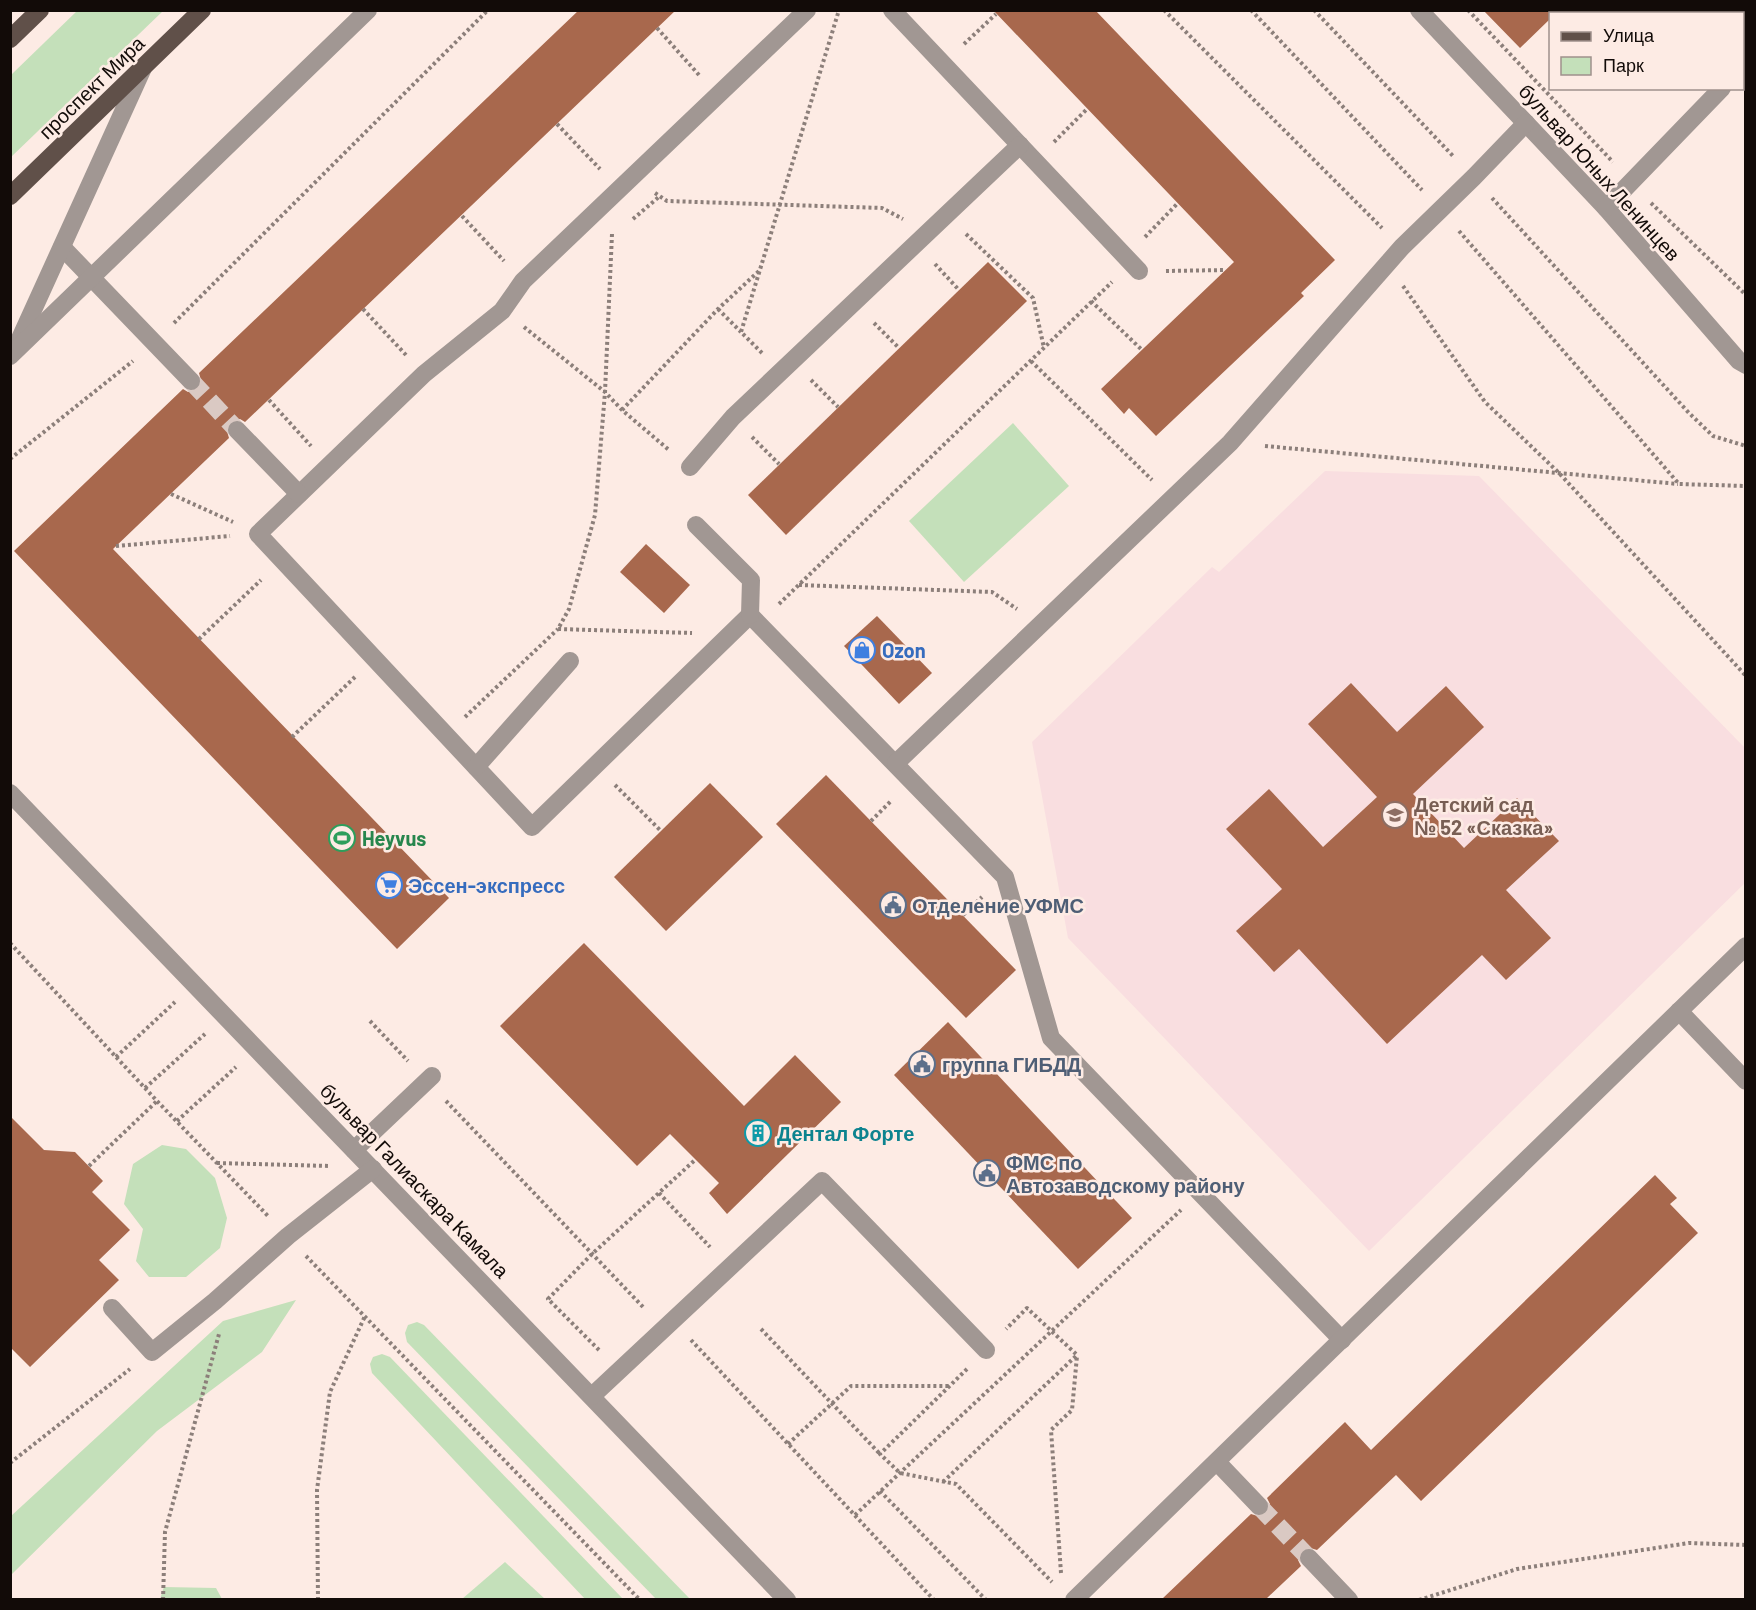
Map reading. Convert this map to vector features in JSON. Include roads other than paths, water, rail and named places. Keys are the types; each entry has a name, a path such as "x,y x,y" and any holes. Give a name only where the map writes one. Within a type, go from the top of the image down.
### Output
{"main road":[{"path":"10,39 40,10"},
{"name":"проспект Мира","path":"10,196 202,10"}],"street":[{"path":"12,354 368,10"},
{"path":"755,619 730,634 532,826 258,534 424,374 502,311 523,281 807,10"},
{"path":"892,10 1132,263"},
{"name":"бульвар Юных Ленинцев","path":"1419,10 1606,208 1739,361 1746,365"},
{"path":"12,354 144,66"},
{"path":"1606,208 1720,90"},
{"path":"896,763 1230,443 1387,263 1526,123"},
{"path":"690,468 733,417 1020,145"},
{"path":"62,247 191,381"},
{"path":"237,430 299,494"},
{"path":"696,525 751,580 755,619 1005,877 1051,1038 1342,1340"},
{"path":"476,767 570,661"},
{"name":"бульвар Галиаскара Камала","path":"10,793 786,1599"},
{"path":"1074,1599 1746,946"},
{"path":"1679,1011 1746,1081"},
{"path":"354,1150 432,1076"},
{"path":"112,1308 152,1352 372,1168"},
{"path":"592,1396 822,1181 986,1350"},
{"path":"1216,1461 1259,1506"},
{"path":"1309,1558 1349,1599"}],"tunnel":[{"path":"191,381 237,430"},
{"path":"1259,1506 1309,1558"}],"place":[{"name":"Ozon","path":"862,650"},
{"name":"Детский сад № 52 «Сказка»","path":"1395,815"},
{"name":"Heyvus","path":"342,838"},
{"name":"Эссен-экспресс","path":"389,885"},
{"name":"Отделение УФМС","path":"893,905"},
{"name":"группа ГИБДД","path":"922,1064"},
{"name":"Дентал Форте","path":"758,1133"},
{"name":"ФМС по Автозаводскому району","path":"987,1173"}]}
